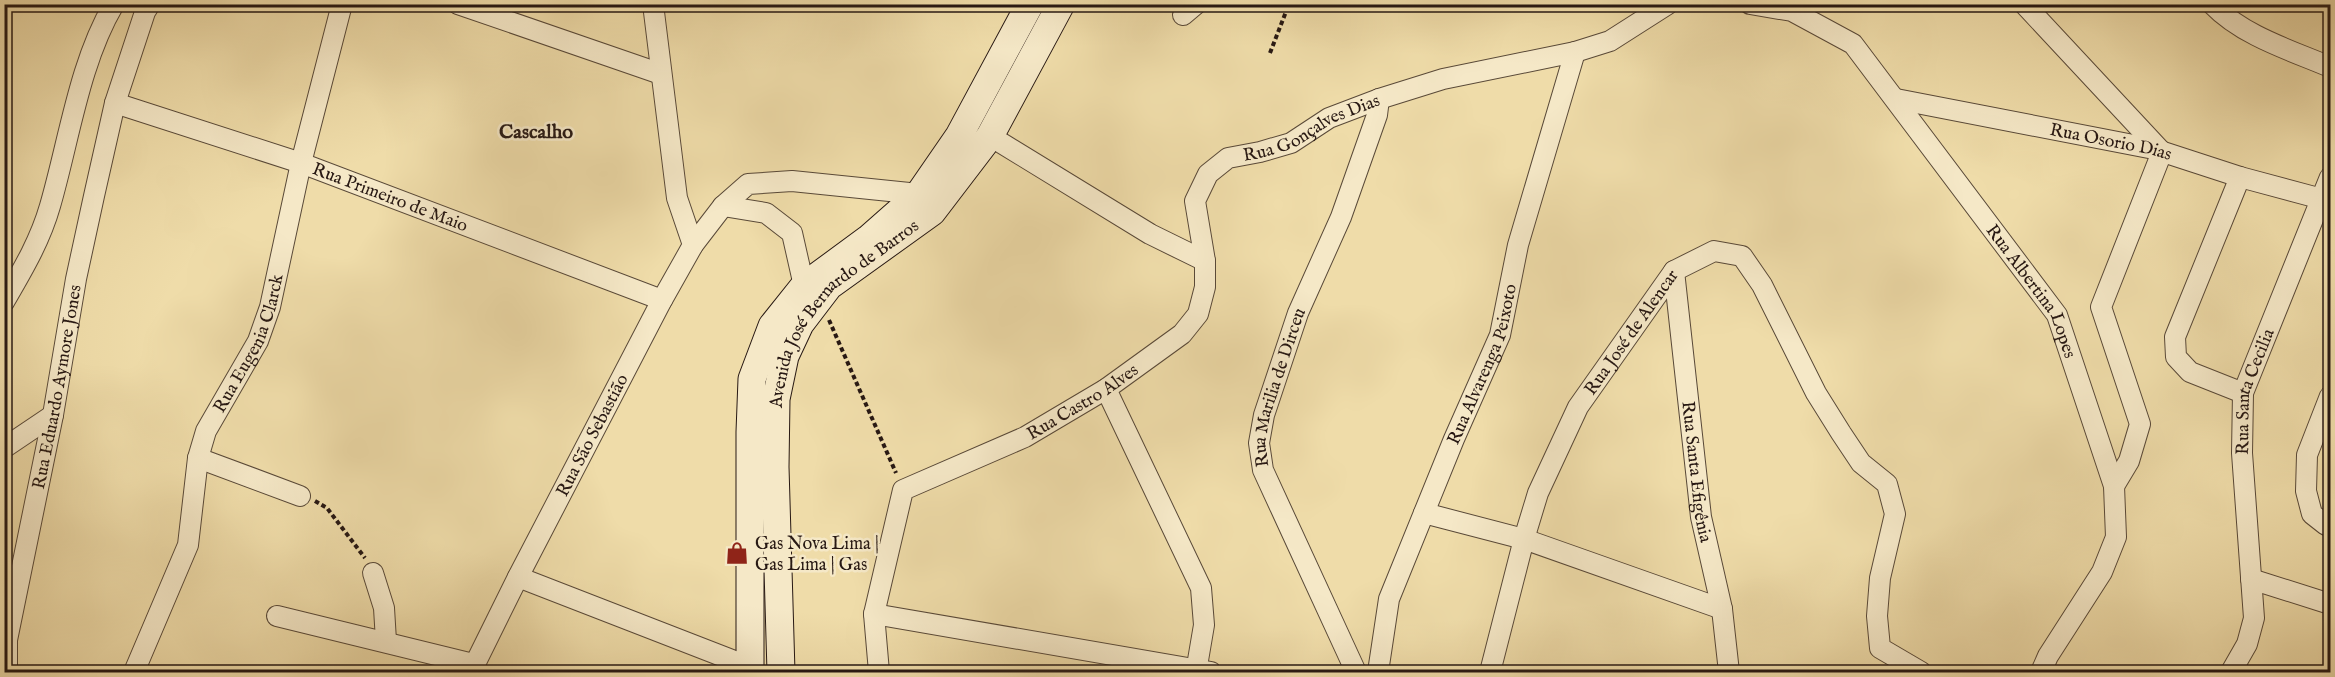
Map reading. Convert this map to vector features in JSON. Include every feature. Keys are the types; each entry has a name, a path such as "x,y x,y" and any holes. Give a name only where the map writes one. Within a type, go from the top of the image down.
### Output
{"main road":[{"name":"Avenida José Bernardo de Barros","path":"750,670 752,378 772,326 919,194 959,136 1030,4"},
{"name":"Avenida José Bernardo de Barros","path":"811,292 829,286 932,212 990,136 1061,4"},
{"name":"Avenida José Bernardo de Barros","path":"781,672 775,467 776,399 785,356 800,324 811,292"}],"street":[{"path":"4,302 40,234 50,207 85,76 114,4"},
{"name":"Rua Eduardo Aymore Jones","path":"7,672 6,641 53,415 76,279 115,103 145,12 150,4"},
{"name":"Rua Eugenia Clarck","path":"134,672 188,545 198,458 206,431 258,341 270,307 301,163 342,4"},
{"path":"458,4 661,74"},
{"path":"653,4 677,198 693,244"},
{"name":"Rua Gonçalves Dias","path":"1205,261 1195,201 1208,174 1228,158 1291,143 1329,118 1378,99 1443,79 1575,52 1610,41 1668,4"},
{"name":"Rua Albertina Lopes","path":"1750,4 1792,11 1853,44 2057,315 2114,486 2116,537 2102,572 2048,656 2041,672"},
{"path":"2024,4 2162,152 2101,307 2139,424 2129,461 2114,486"},
{"path":"2212,4 2222,15 2265,40 2331,67"},
{"name":"Rua Alvarenga Peixoto","path":"1377,672 1389,600 1454,439 1500,335 1518,245 1575,52"},
{"name":"Rua Marilia de Dirceu","path":"1356,672 1263,470 1259,443 1264,415 1298,313 1341,217 1377,115 1378,99"},
{"name":"Rua Osorio Dias","path":"1896,99 2154,149 2240,177 2322,199"},
{"name":"Rua Primeiro de Maio","path":"115,103 301,163 662,300"},
{"path":"990,136 1150,234 1205,261"},
{"path":"2240,177 2175,337 2176,357 2190,372 2243,393"},
{"name":"Rua Santa Cecilia","path":"2231,672 2247,644 2254,618 2242,453 2243,393 2331,177"},
{"name":"Rua São Sebastião","path":"472,668 662,300 693,244 723,206 748,184 781,182 919,194"},
{"path":"723,206 766,213 792,233 811,292"},
{"name":"Rua José de Alencar","path":"1490,672 1538,493 1578,407 1674,271 1714,251 1742,256 1762,285 1816,393 1841,434 1861,463 1887,484 1895,514 1880,578 1877,616 1880,648 1921,672"},
{"name":"Rua Castro Alves","path":"903,490 1025,437 1106,389 1182,334 1198,314 1204,287 1205,261"},
{"name":"Rua Santa Efigênia","path":"1674,271 1701,517 1722,609 1729,672"},
{"path":"873,614 1201,672 1204,625 1201,588 1106,389"},
{"path":"2331,396 2307,455 2306,491 2312,514 2326,525 2331,525"},
{"path":"4,448 53,415"},
{"path":"198,458 300,496"},
{"path":"879,672 873,614 903,490"},
{"path":"1424,513 1524,539 1722,609"},
{"path":"373,573 384,608 386,641"},
{"path":"518,577 750,670"},
{"path":"2251,579 2331,604"},
{"path":"277,616 386,641 472,668"}],"path":[{"path":"1270,53 1289,4"},
{"path":"811,292 903,490"},
{"path":"300,496 317,501 327,508 364,557 373,573"}],"place":[{"name":"Gas Nova Lima | Gas Lima | Gas","path":"737,553"}],"district":[{"name":"Cascalho","path":"536,131"}]}
